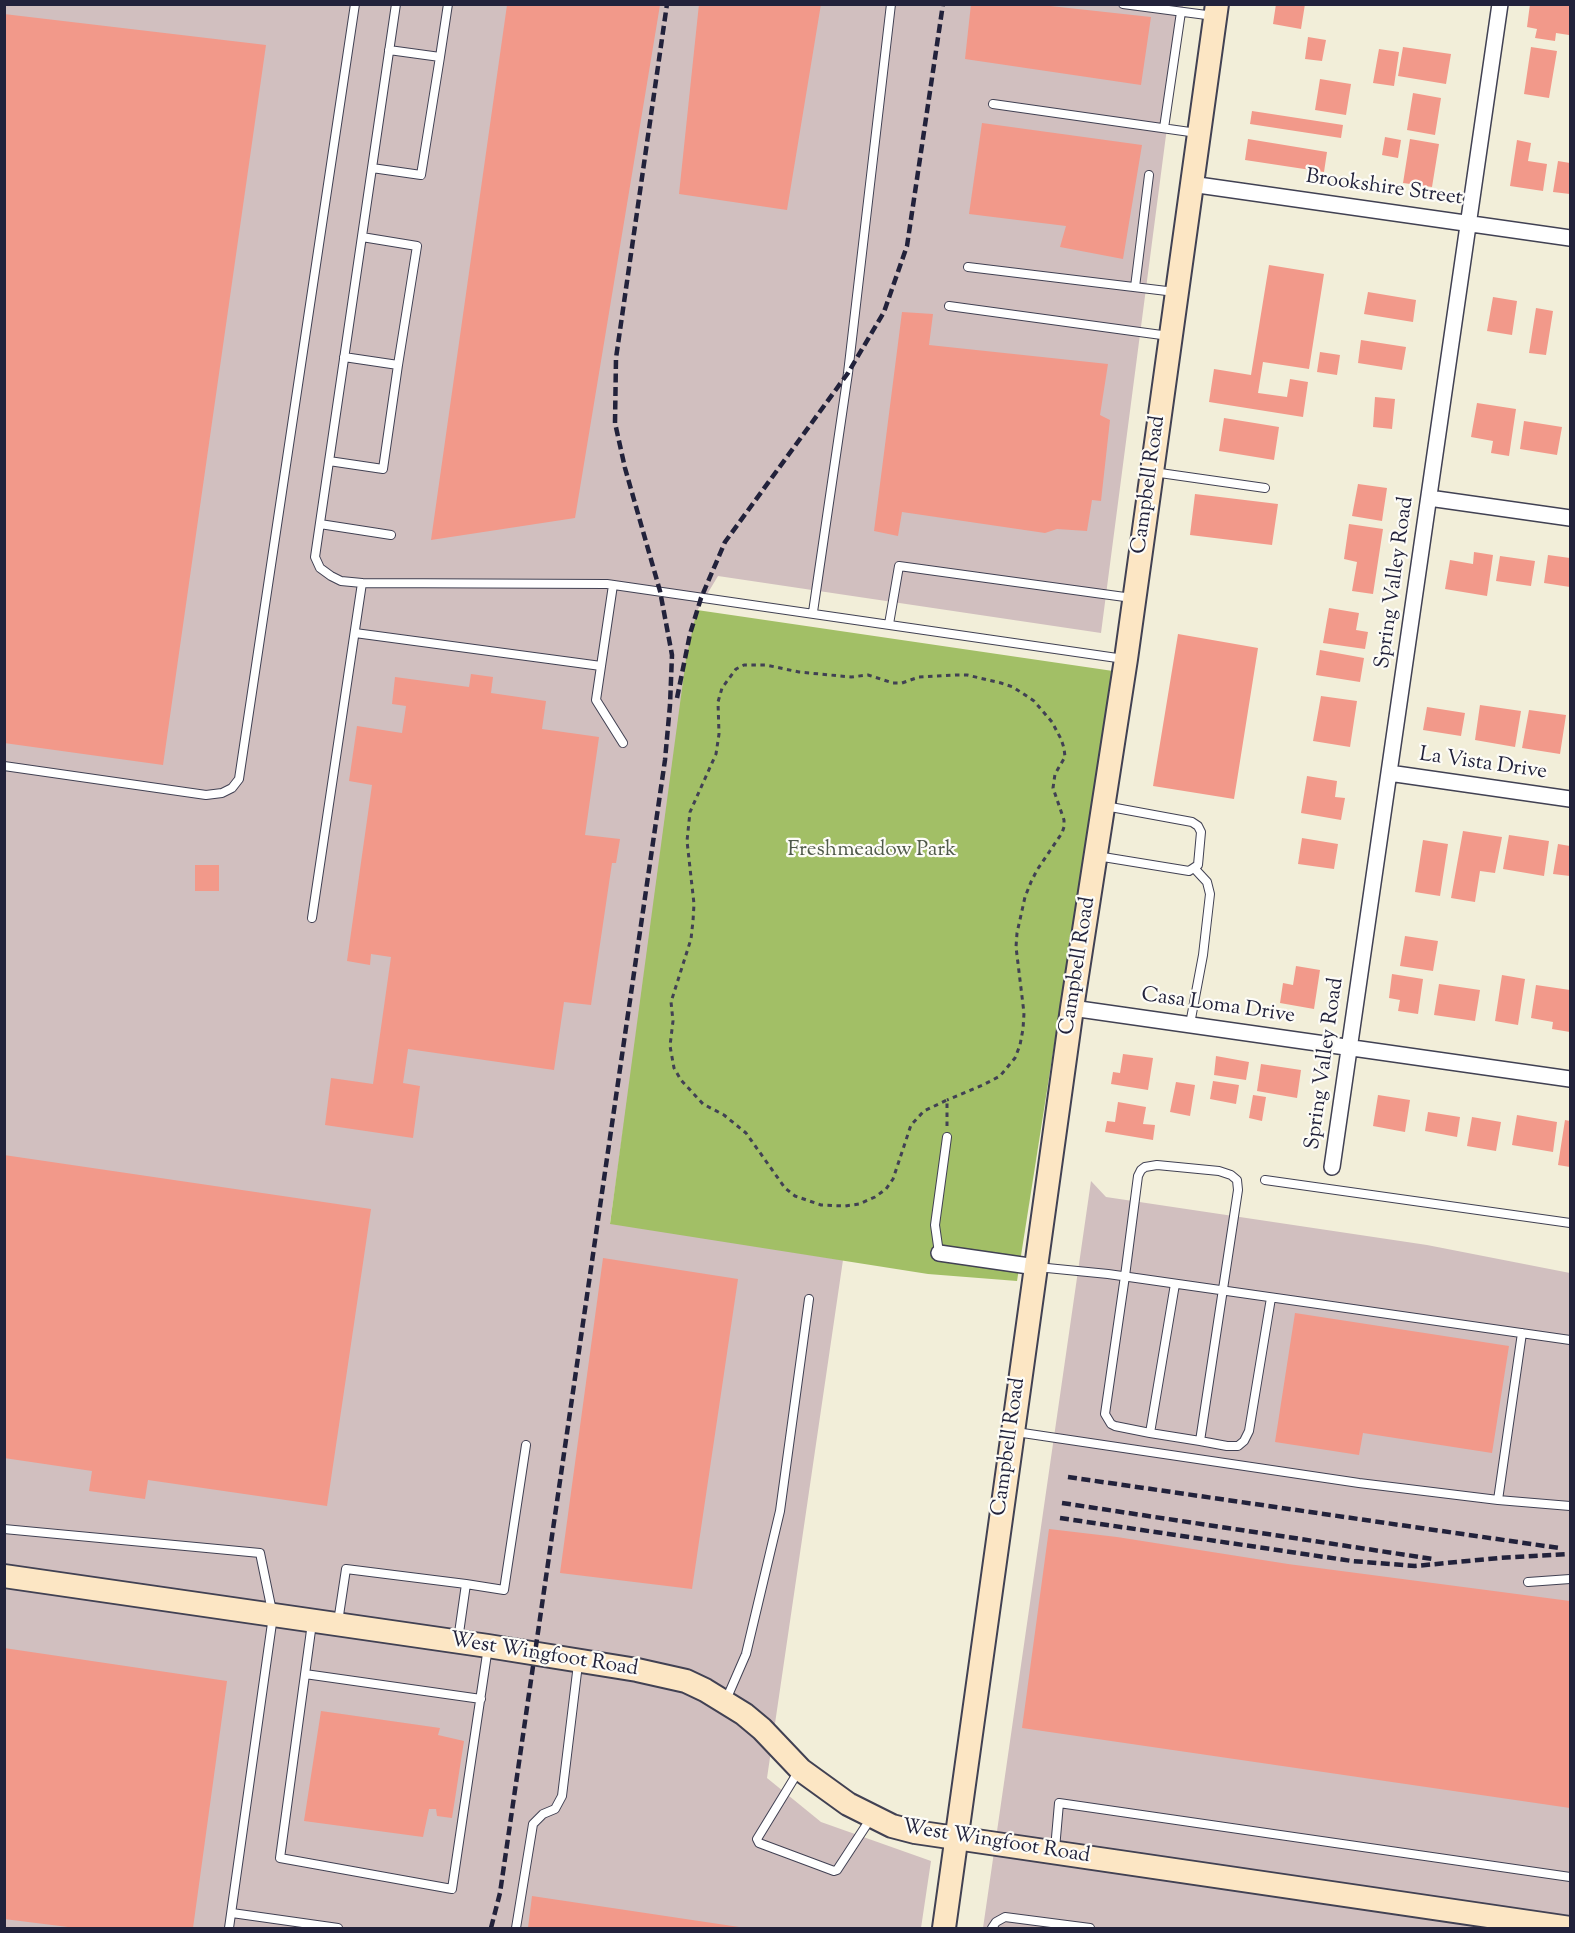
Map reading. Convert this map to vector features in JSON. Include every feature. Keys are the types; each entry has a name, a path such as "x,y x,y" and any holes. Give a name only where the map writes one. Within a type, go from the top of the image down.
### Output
{"street":[{"name":"Spring Valley Road","path":"1332,1167 1500,4"},
{"name":"Campbell Road","path":"944,1929 1072,1008 1126,659 1217,10"},
{"name":"Brookshire Street","path":"1191,184 1570,238"},
{"path":"1429,498 1570,518"},
{"name":"La Vista Drive","path":"1389,773 1570,799"},
{"name":"Casa Loma Drive","path":"1072,1008 1570,1078"},
{"path":"939,1253 1036,1267"},
{"name":"West Wingfoot Road","path":"4,1576 488,1646 670,1677 696,1686 726,1701 762,1729 800,1769 820,1786 848,1804 892,1826 915,1832 1570,1928"}],"lane":[{"path":"4,766 206,795 222,794 232,788 239,779 355,4"},
{"path":"396,4 315,557 320,568 341,581 362,583 612,585 813,612 1126,659"},
{"path":"372,168 421,175 448,4"},
{"path":"813,612 848,373 891,4"},
{"path":"1123,4 1181,12 1217,10"},
{"path":"1164,128 1181,12"},
{"path":"389,50 440,57"},
{"path":"993,104 1198,134"},
{"path":"1135,287 1149,175"},
{"path":"329,461 383,469 417,246 362,237"},
{"path":"968,267 1176,292"},
{"path":"949,306 1170,336"},
{"path":"344,357 398,365"},
{"path":"1152,471 1265,488"},
{"path":"320,524 391,535"},
{"path":"889,624 899,566 1134,599"},
{"path":"312,918 362,583"},
{"path":"612,585 597,700 623,743"},
{"path":"355,633 601,666"},
{"path":"1096,856 1189,871 1198,865 1202,840 1198,826 1192,822 1103,806"},
{"path":"1190,1024 1203,955 1210,894 1207,882 1194,868"},
{"path":"939,1253 935,1225 947,1137"},
{"path":"1200,1441 1224,1291 1238,1190 1237,1180 1231,1175 1219,1172 1157,1166 1145,1167 1141,1170 1138,1176 1105,1414 1108,1421 1115,1426 1150,1433 1200,1441 1238,1446 1244,1441 1249,1431 1271,1298"},
{"path":"1265,1180 1570,1223"},
{"path":"1036,1267 1125,1276 1570,1341"},
{"path":"1150,1433 1175,1284"},
{"path":"726,1701 746,1654 780,1510 809,1299"},
{"path":"1498,1500 1522,1333"},
{"path":"1012,1432 1359,1483 1498,1500 1570,1506"},
{"path":"338,1624 346,1569 504,1590 526,1445"},
{"path":"4,1529 260,1553 273,1616 229,1929"},
{"path":"1528,1581 1570,1579"},
{"path":"457,1642 466,1584"},
{"path":"312,1621 280,1858 452,1888 488,1646"},
{"path":"516,1929 533,1824 543,1814 555,1809 562,1796 579,1661"},
{"path":"305,1674 481,1699"},
{"path":"800,1769 757,1839 759,1844 834,1870 837,1869 872,1817"},
{"path":"1055,1853 1059,1803 1570,1877"},
{"path":"232,1913 338,1929"},
{"path":"993,1929 996,1922 1005,1917 1090,1929"}],"path":[{"path":"744,665 766,665 799,672 851,677 868,675 893,683 902,683 919,677 967,675 1013,687 1034,701 1052,722 1061,739 1065,757 1055,774 1053,788 1064,820 1064,827 1031,882 1025,897 1017,933 1017,960 1024,1013 1020,1045 1015,1058 1000,1076 947,1100 924,1111 911,1125 893,1179 886,1189 859,1204 821,1206 795,1196 785,1188 746,1133 730,1119 703,1104 681,1080 674,1068 670,1046 674,1021 671,1002 691,939 693,921 694,904 687,841 690,812 716,754 718,702 722,688 736,669 744,665"},
{"path":"947,1100 947,1137"}],"shaded area":[{"path":"5,5 1183,5 1101,633 718,576 697,611 610,1223 843,1260 767,1778 821,1822 931,1861 921,1928 5,1928"},
{"path":"1091,1181 1106,1197 1427,1245 1570,1273 1570,1928 983,1928"}],"green space":[{"name":"Freshmeadow Park","path":"697,610 1113,671 1017,1281 928,1274 610,1224 686,659"}],"building":[{"path":"699,4 821,4 787,210 679,194"},
{"path":"971,4 1032,4 1151,17 1141,85 965,59"},
{"path":"1276,4 1305,4 1301,29 1273,24"},
{"path":"1530,4 1570,6 1569,35 1556,33 1555,41 1535,38 1537,29 1527,27"},
{"path":"507,5 660,5 575,518 431,540"},
{"path":"4,14 266,45 163,765 4,743"},
{"path":"1308,37 1326,40 1322,61 1305,59"},
{"path":"1403,47 1451,54 1446,84 1398,76"},
{"path":"1531,47 1557,51 1549,98 1524,94"},
{"path":"1379,49 1399,52 1394,86 1373,83"},
{"path":"1320,79 1351,84 1346,115 1315,110"},
{"path":"1413,93 1441,98 1435,135 1407,130"},
{"path":"1252,111 1343,125 1341,138 1250,124"},
{"path":"982,123 1142,145 1123,259 1060,247 1066,226 969,214"},
{"path":"1385,137 1401,140 1398,158 1382,155"},
{"path":"1248,139 1327,152 1324,172 1245,160"},
{"path":"1410,139 1439,144 1432,187 1403,183"},
{"path":"1517,140 1531,143 1528,161 1547,164 1543,191 1510,186"},
{"path":"1558,161 1570,163 1570,194 1553,192"},
{"path":"1269,265 1324,274 1309,369 1263,362 1258,393 1287,397 1290,379 1308,382 1303,417 1209,402 1214,369 1251,375"},
{"path":"1368,292 1416,300 1413,322 1364,314"},
{"path":"1493,297 1517,301 1512,335 1487,331"},
{"path":"1536,308 1553,311 1546,355 1529,353"},
{"path":"902,312 933,314 929,345 1108,364 1100,415 1110,420 1101,501 1092,500 1087,531 1057,529 1045,533 902,512 898,536 874,531"},
{"path":"1361,340 1406,347 1402,370 1358,363"},
{"path":"1320,352 1340,355 1337,375 1317,372"},
{"path":"1375,397 1395,399 1392,429 1373,427"},
{"path":"1477,403 1516,409 1509,456 1491,453 1493,441 1471,437"},
{"path":"1224,418 1279,427 1274,460 1219,451"},
{"path":"1524,421 1562,427 1557,455 1520,449"},
{"path":"1358,484 1387,488 1382,521 1352,516"},
{"path":"1195,494 1278,504 1272,545 1190,535"},
{"path":"1349,524 1383,529 1373,594 1352,591 1357,562 1344,559"},
{"path":"1474,552 1493,555 1487,596 1445,589 1450,560 1473,564"},
{"path":"1548,555 1570,558 1570,587 1544,583"},
{"path":"1500,556 1535,561 1531,586 1496,581"},
{"path":"1329,608 1359,613 1356,630 1368,632 1365,649 1323,643"},
{"path":"1178,634 1258,648 1234,799 1153,786"},
{"path":"1320,650 1364,658 1360,682 1316,675"},
{"path":"471,674 493,677 491,693 546,701 542,729 599,737 585,835 620,839 616,863 612,863 591,1005 564,1002 554,1070 408,1049 403,1083 420,1086 413,1138 325,1125 331,1078 373,1084 391,957 371,954 370,965 347,961 372,785 349,781 357,726 402,733 406,706 392,704 395,677 469,687"},
{"path":"1321,696 1357,701 1350,747 1313,741"},
{"path":"1480,705 1521,711 1515,747 1475,740"},
{"path":"1427,707 1465,713 1461,736 1423,730"},
{"path":"1529,710 1566,715 1560,754 1522,748"},
{"path":"1307,776 1337,781 1335,797 1345,798 1341,820 1301,813"},
{"path":"1463,831 1502,837 1495,873 1480,871 1475,902 1451,898"},
{"path":"1509,835 1549,841 1544,876 1503,869"},
{"path":"1302,838 1338,844 1334,869 1298,864"},
{"path":"1423,840 1448,844 1440,896 1415,892"},
{"path":"1558,844 1570,846 1570,876 1553,874"},
{"path":"195,865 219,865 219,891 195,891"},
{"path":"1405,936 1438,941 1433,971 1400,966"},
{"path":"1296,966 1320,970 1314,1009 1280,1003 1283,983 1293,985"},
{"path":"1392,974 1423,979 1418,1014 1398,1011 1400,1000 1389,998"},
{"path":"1502,975 1525,979 1518,1025 1495,1021"},
{"path":"1439,984 1480,990 1475,1021 1434,1015"},
{"path":"1536,985 1570,990 1570,1032 1552,1029 1553,1022 1531,1018"},
{"path":"1123,1054 1153,1058 1148,1090 1111,1084 1113,1072 1120,1073"},
{"path":"1216,1056 1249,1062 1246,1080 1214,1075"},
{"path":"1261,1064 1301,1070 1297,1098 1257,1091"},
{"path":"1213,1081 1239,1085 1236,1104 1210,1099"},
{"path":"1176,1082 1195,1085 1190,1116 1170,1112"},
{"path":"1253,1095 1266,1097 1262,1121 1249,1118"},
{"path":"1378,1095 1410,1100 1405,1132 1373,1126"},
{"path":"1118,1102 1146,1107 1143,1124 1155,1125 1153,1140 1105,1132 1107,1121 1115,1122"},
{"path":"1428,1112 1460,1117 1457,1137 1425,1131"},
{"path":"1517,1115 1557,1122 1553,1152 1512,1145"},
{"path":"1472,1117 1501,1122 1496,1151 1467,1146"},
{"path":"1565,1120 1570,1121 1570,1167 1558,1165"},
{"path":"4,1155 371,1209 327,1506 148,1480 145,1499 89,1491 92,1471 4,1458"},
{"path":"603,1258 738,1279 692,1589 560,1573"},
{"path":"1295,1313 1509,1346 1492,1453 1363,1433 1359,1455 1275,1442"},
{"path":"1049,1529 1117,1537 1288,1564 1570,1601 1570,1808 1022,1728"},
{"path":"4,1648 227,1681 193,1928 76,1928 4,1919"},
{"path":"321,1711 440,1728 438,1735 464,1741 452,1818 437,1816 436,1809 429,1809 423,1837 304,1821"},
{"path":"532,1896 739,1927 528,1928"}],"railway":[{"path":"491,1928 500,1893 665,760 672,655 660,591 625,468 615,423 616,358 667,4"},
{"path":"677,698 690,634 701,598 725,542 848,373 884,312 907,246 943,4"},
{"path":"1068,1477 1559,1548"},
{"path":"1062,1503 1433,1559"},
{"path":"1060,1518 1352,1561 1415,1566 1570,1554"}]}
